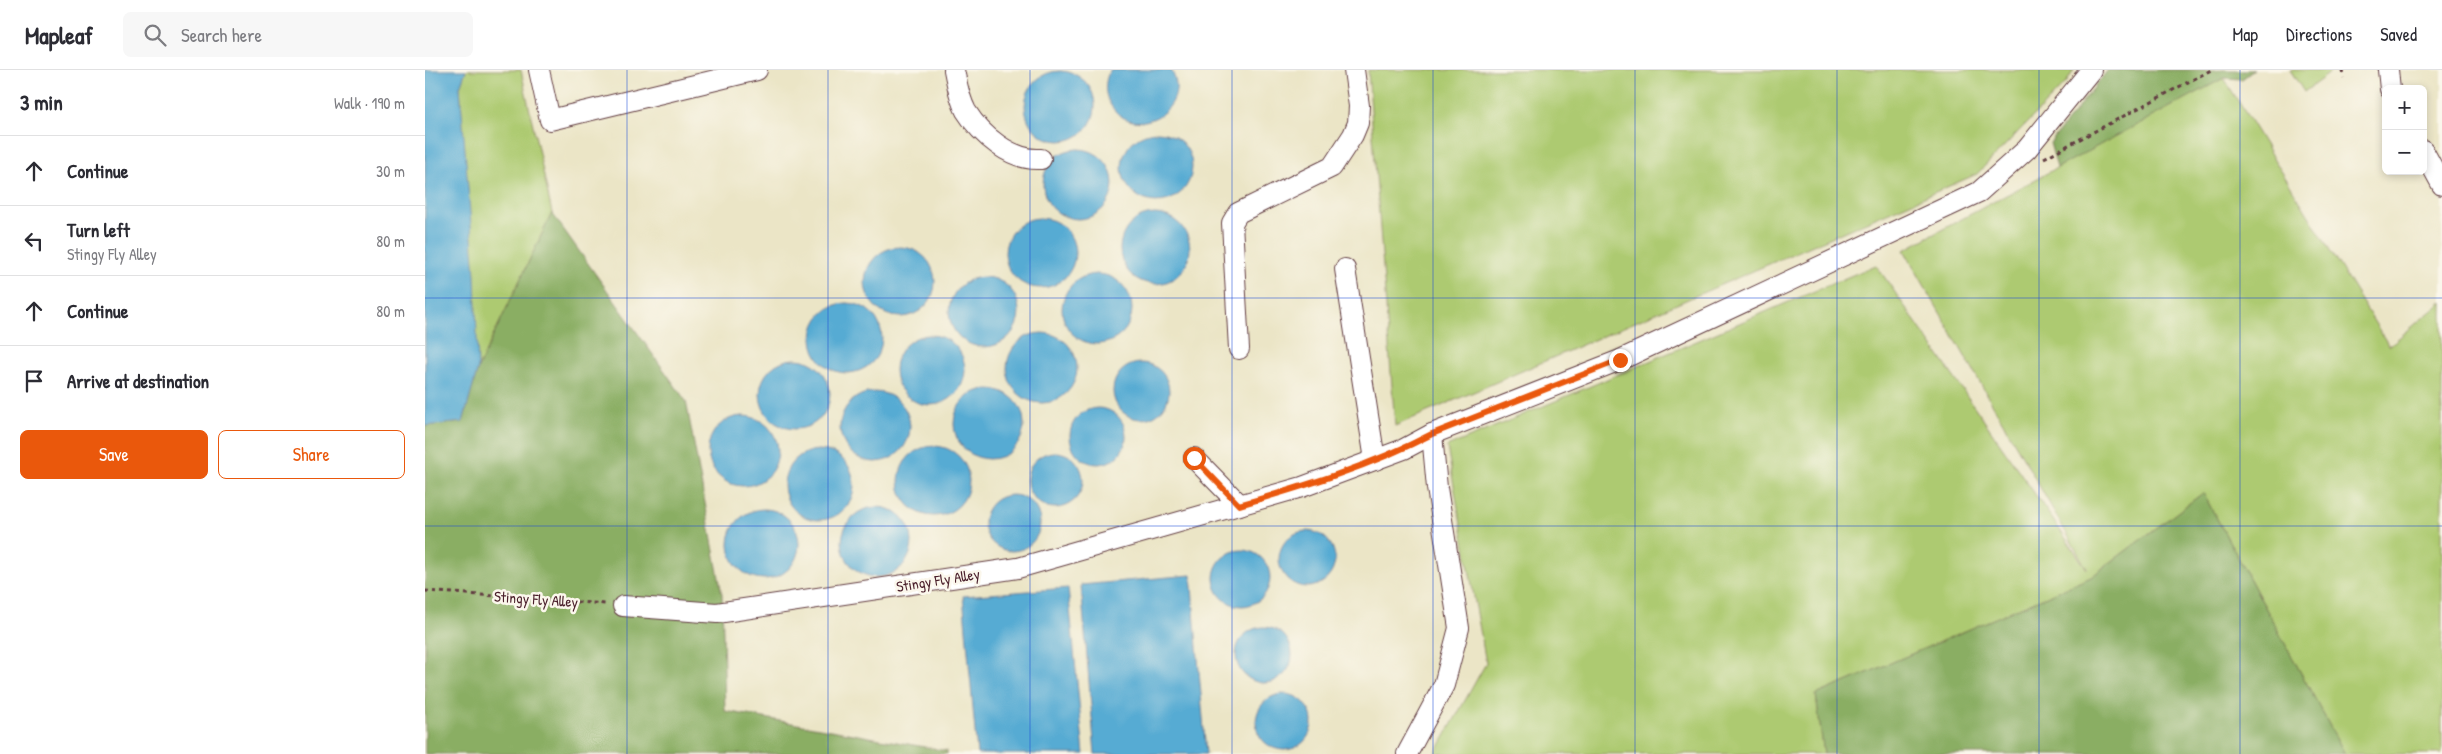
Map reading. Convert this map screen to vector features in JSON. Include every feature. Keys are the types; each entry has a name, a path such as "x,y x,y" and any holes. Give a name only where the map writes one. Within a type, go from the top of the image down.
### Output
{"lane":[{"path":"539,70 550,120 757,70"},
{"path":"954,70 959,96 965,110 978,127 991,139 1009,151 1022,156 1041,159"},
{"path":"1239,349 1232,223 1238,213 1332,167 1348,144 1358,123 1359,106 1354,70"},
{"name":"Stingy Fly Alley","path":"623,606 717,613 1018,568 1302,487 1404,449 1432,434 1620,360 1979,192 2027,149 2091,70"},
{"path":"2388,70 2390,85"},
{"path":"2427,157 2442,185"},
{"path":"1345,269 1375,460"},
{"path":"1407,754 1444,685 1459,628 1437,488 1432,434"},
{"path":"1194,458 1239,505"}],"path":[{"path":"2039,161 2211,70"},
{"path":"2343,70 2344,78"},
{"name":"Stingy Fly Alley","path":"425,591 623,606"}],"green space":[{"path":"466,70 521,70 552,213 478,368 460,87"},
{"path":"1368,70 2074,70 2066,83 1977,174 1395,426"},
{"path":"2108,70 2254,70 2242,79 2224,78 2057,168 2050,143"},
{"path":"2290,70 2334,70 2304,92"},
{"path":"2224,78 2389,346 2442,302 2442,754 2345,754 2203,493 2091,577 1816,695 1824,754 1435,754 1486,663 1447,447 1876,265 2087,569 1904,250"},
{"path":"552,213 686,401 722,594 725,711 947,751 947,754 425,754 425,426 463,422 478,368"},
{"path":"2203,493 2345,754 1824,754 1816,695 2091,577"}],"water":[{"path":"425,70 466,70 460,87 475,275 478,368 463,422 425,426"},
{"path":"1110,70 1171,70 1176,85 1174,98 1167,109 1156,117 1143,121 1130,120 1118,114 1108,100 1106,85"},
{"path":"1060,71 1073,74 1085,81 1092,93 1095,106 1092,119 1085,131 1073,138 1060,141 1047,138 1035,131 1028,119 1025,106 1028,93 1035,81 1047,74"},
{"path":"1157,132 1170,135 1182,142 1189,154 1192,167 1189,180 1182,192 1170,199 1157,202 1144,199 1132,192 1125,180 1122,167 1125,154 1132,142 1144,135"},
{"path":"1078,149 1091,152 1103,159 1110,171 1113,184 1110,197 1103,209 1091,216 1078,219 1065,216 1053,209 1046,197 1043,184 1046,171 1053,159 1065,152"},
{"path":"1155,214 1168,217 1180,224 1187,236 1190,249 1187,262 1180,274 1168,281 1155,284 1142,281 1130,274 1123,262 1120,249 1123,236 1130,224 1142,217"},
{"path":"1040,218 1053,221 1065,228 1072,240 1075,253 1072,266 1065,278 1053,285 1040,288 1027,285 1015,278 1008,266 1005,253 1008,240 1015,228 1027,221"},
{"path":"900,247 913,250 925,257 932,269 935,282 932,295 925,307 913,314 900,317 887,314 875,307 868,295 865,282 868,269 875,257 887,250"},
{"path":"1097,274 1110,277 1122,284 1129,296 1132,309 1129,322 1122,334 1110,341 1097,344 1084,341 1072,334 1065,322 1062,309 1065,296 1072,284 1084,277"},
{"path":"984,277 997,280 1009,287 1016,299 1019,312 1016,325 1009,337 997,344 984,347 971,344 959,337 952,325 949,312 952,299 959,287 971,280"},
{"path":"847,303 860,306 872,313 879,325 882,338 879,351 872,363 860,370 847,373 834,370 822,363 815,351 812,338 815,325 822,313 834,306"},
{"path":"1042,333 1055,336 1067,343 1074,355 1077,368 1074,381 1067,393 1055,400 1042,403 1029,400 1017,393 1010,381 1007,368 1010,355 1017,343 1029,336"},
{"path":"930,335 943,338 955,345 962,357 965,370 962,383 955,395 943,402 930,405 917,402 905,395 898,383 895,370 898,357 905,345 917,338"},
{"path":"795,359 808,362 820,369 827,381 830,394 827,407 820,419 808,426 795,429 782,426 770,419 763,407 760,394 763,381 770,369 782,362"},
{"path":"1141,363 1152,365 1161,371 1167,380 1169,391 1167,402 1161,411 1152,417 1141,419 1130,417 1121,411 1115,402 1113,391 1115,380 1121,371 1130,365"},
{"path":"989,389 1002,392 1014,399 1021,411 1024,424 1021,437 1014,449 1002,456 989,459 976,456 964,449 957,437 954,424 957,411 964,399 976,392"},
{"path":"875,392 888,395 900,402 907,414 910,427 907,440 900,452 888,459 875,462 862,459 850,452 843,440 840,427 843,414 850,402 862,395"},
{"path":"1098,408 1109,410 1118,416 1124,425 1126,436 1124,447 1118,456 1109,462 1098,464 1087,462 1078,456 1072,447 1070,436 1072,425 1078,416 1087,410"},
{"path":"743,416 756,419 768,426 775,438 778,451 775,464 768,476 756,483 743,486 730,483 718,476 711,464 708,451 711,438 718,426 730,419"},
{"path":"934,446 947,449 959,456 966,468 969,481 966,494 959,506 947,513 934,516 921,513 909,506 902,494 899,481 902,468 909,456 921,449"},
{"path":"819,450 832,453 844,460 851,472 854,485 851,498 844,510 832,517 819,520 806,517 794,510 787,498 784,485 787,472 794,460 806,453"},
{"path":"1055,452 1066,454 1075,460 1081,469 1083,480 1081,491 1075,500 1066,506 1055,508 1044,506 1035,500 1029,491 1027,480 1029,469 1035,460 1044,454"},
{"path":"1012,495 1023,497 1032,503 1038,512 1040,523 1038,534 1032,543 1023,549 1012,551 1001,549 992,543 986,534 984,523 986,512 992,503 1001,497"},
{"path":"877,507 890,510 902,517 909,529 912,542 909,555 902,567 890,574 877,577 864,574 852,567 845,555 842,542 845,529 852,517 864,510"},
{"path":"764,509 777,512 789,519 796,531 799,544 796,557 789,569 777,576 764,579 751,576 739,569 732,557 729,544 732,531 739,519 751,512"},
{"path":"1307,531 1318,533 1327,539 1333,548 1335,559 1333,570 1327,579 1318,585 1307,587 1296,585 1287,579 1281,570 1279,559 1281,548 1287,539 1296,533"},
{"path":"1242,550 1253,552 1262,558 1268,567 1270,578 1268,589 1262,598 1253,604 1242,606 1231,604 1222,598 1216,589 1214,578 1216,567 1222,558 1231,552"},
{"path":"1191,575 1206,754 1095,754 1081,585"},
{"path":"1068,588 1084,754 977,754 963,596"},
{"path":"1264,627 1275,629 1284,635 1290,644 1292,655 1290,666 1284,675 1275,681 1264,683 1253,681 1244,675 1238,666 1236,655 1238,644 1244,635 1253,629"},
{"path":"1284,694 1295,696 1304,702 1310,711 1312,722 1310,733 1304,742 1295,748 1284,750 1273,748 1264,742 1258,733 1256,722 1258,711 1264,702 1273,696"}],"route":[{"path":"1194,458 1239,505 1302,487 1404,449 1432,434 1620,360"}]}
